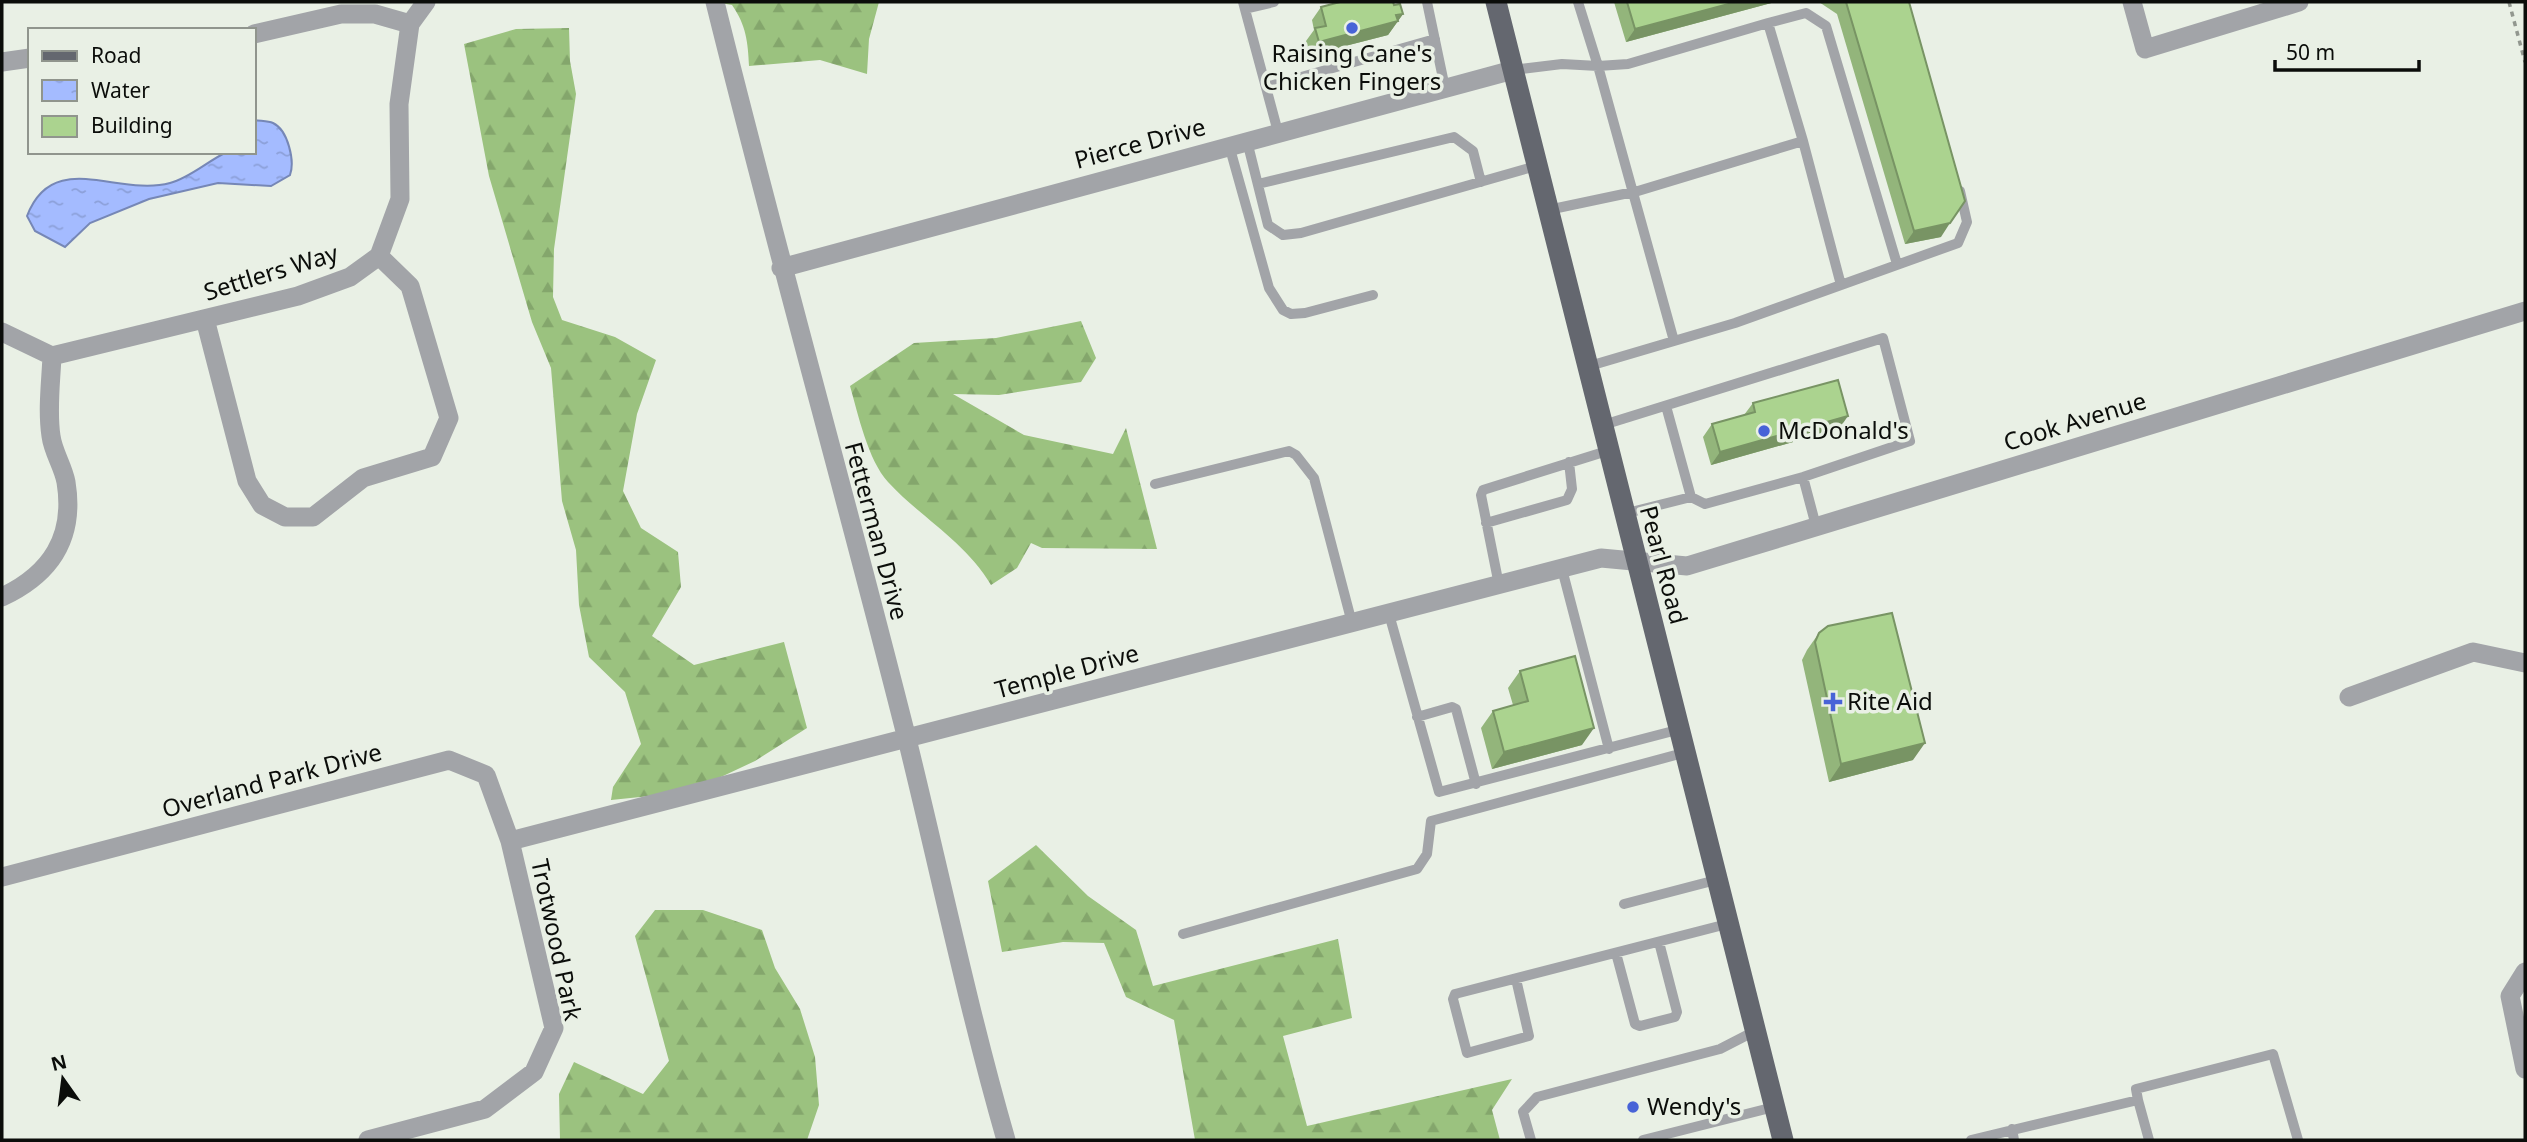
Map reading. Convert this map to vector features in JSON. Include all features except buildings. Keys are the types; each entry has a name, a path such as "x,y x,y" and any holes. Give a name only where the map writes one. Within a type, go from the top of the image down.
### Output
{"main road":[{"name":"Pearl Road","path":"1496,2 1622,514 1636,560 1783,1140"}],"street":[{"path":"205,319 247,481 262,505 285,517 313,517 363,478 432,457 449,418 410,286 379,256 400,199 399,104 410,24 426,2"},
{"name":"Fetterman Drive","path":"715,2 781,268 906,739 987,1073 1006,1140"},
{"path":"2132,2 2144,49 2299,2"},
{"path":"256,34 341,14 375,14 410,24"},
{"path":"2,62 28,58"},
{"name":"Pierce Drive","path":"781,268 1513,70"},
{"name":"Settlers Way","path":"52,356 298,296 350,277 379,256"},
{"name":"Cook Avenue","path":"1636,560 1686,566 2525,311"},
{"path":"2,332 52,356 51,437 65,480 68,510 63,538 49,565 20,589 2,597"},
{"name":"Temple Drive","path":"510,841 1601,558 1636,560"},
{"path":"2349,697 2473,652 2525,663"},
{"name":"Overland Park Drive","path":"2,877 449,760 486,775 510,841"},
{"name":"Trotwood Park","path":"368,1140 485,1109 534,1072 554,1028 510,841"},
{"path":"2525,972 2510,996 2525,1069"}],"lane":[{"path":"1274,2 1244,6 1278,132"},
{"path":"1427,2 1445,88"},
{"path":"1578,2 1674,341"},
{"path":"1513,70 1562,64 1628,64 1806,13 1826,26 1897,264"},
{"path":"1768,23 1841,285"},
{"path":"1266,88 1435,40"},
{"path":"1258,184 1446,138 1461,140 1473,151 1481,182"},
{"path":"1547,211 1632,193 1802,141"},
{"path":"1238,143 1258,184 1268,225 1273,231 1283,235 1301,233 1536,166"},
{"path":"1238,143 1269,288 1283,310 1291,314 1305,313 1373,295"},
{"path":"1586,367 1735,323 1958,243 1966,222 1957,180"},
{"path":"1601,426 1883,338 1910,441 1802,477 1705,504 1691,497 1622,514"},
{"path":"1667,406 1691,497"},
{"path":"1155,484 1289,451 1296,455 1314,478 1352,623"},
{"path":"1499,585 1481,495 1483,490 1607,452"},
{"path":"1486,523 1567,500 1572,489 1569,462"},
{"path":"1802,477 1816,526"},
{"path":"1562,569 1609,749"},
{"path":"1389,614 1438,792 1677,730"},
{"path":"1417,717 1452,707 1456,709 1476,784"},
{"path":"1183,933 1417,869 1427,854 1431,821 1683,753"},
{"path":"1624,904 1716,880"},
{"path":"1516,979 1529,1036 1468,1053 1453,997 1516,979 1727,924"},
{"path":"1616,953 1635,1024 1640,1026 1675,1017 1677,1012 1659,942"},
{"path":"1531,1140 1523,1112 1537,1097 1720,1048 1755,1031"},
{"path":"2149,1140 2136,1089 2273,1054 2298,1140"},
{"path":"1971,1140 2138,1100"},
{"path":"1643,1140 1774,1107"},
{"path":"2012,1129 2014,1140"}],"path":[{"path":"2509,2 2525,62"}],"green space":[{"path":"714,2 879,2 869,39 867,74 820,60 749,66 745,34 737,12 732,5"},
{"path":"569,28 570,61 576,94 554,249 553,297 562,320 615,337 656,360 637,414 623,491 641,528 678,552 681,587 652,636 694,665 784,642 807,728 755,761 689,792 611,800 613,787 641,744 625,692 589,657 579,605 576,550 562,501 551,368 532,322 489,176 464,44 516,29"},
{"path":"1081,321 1096,358 1081,382 999,395 953,394 1024,435 1113,454 1126,428 1157,549 1042,548 1031,543 1017,568 991,585 968,555 901,495 881,473 865,436 850,386 914,343 996,338"},
{"path":"1036,845 1088,896 1136,930 1153,986 1338,939 1352,1018 1283,1036 1307,1126 1512,1079 1492,1110 1500,1140 1195,1140 1174,1020 1126,997 1104,943 1063,942 1002,952 988,881"},
{"path":"655,910 703,910 762,930 775,968 800,1009 815,1057 819,1105 807,1140 560,1140 559,1094 574,1062 643,1094 669,1061 635,936"}],"water":[{"path":"256,120 271,122 283,132 292,162 290,175 271,186 218,183 149,199 90,223 65,247 35,231 27,216 38,196 53,184 70,179 150,186 170,183 224,154 256,154"}],"place":[{"name":"Raising Cane's Chicken Fingers","path":"1352,28"},
{"name":"McDonald's","path":"1764,431"},
{"name":"Rite Aid","path":"1833,702"},
{"name":"Wendy's","path":"1633,1107"}]}
